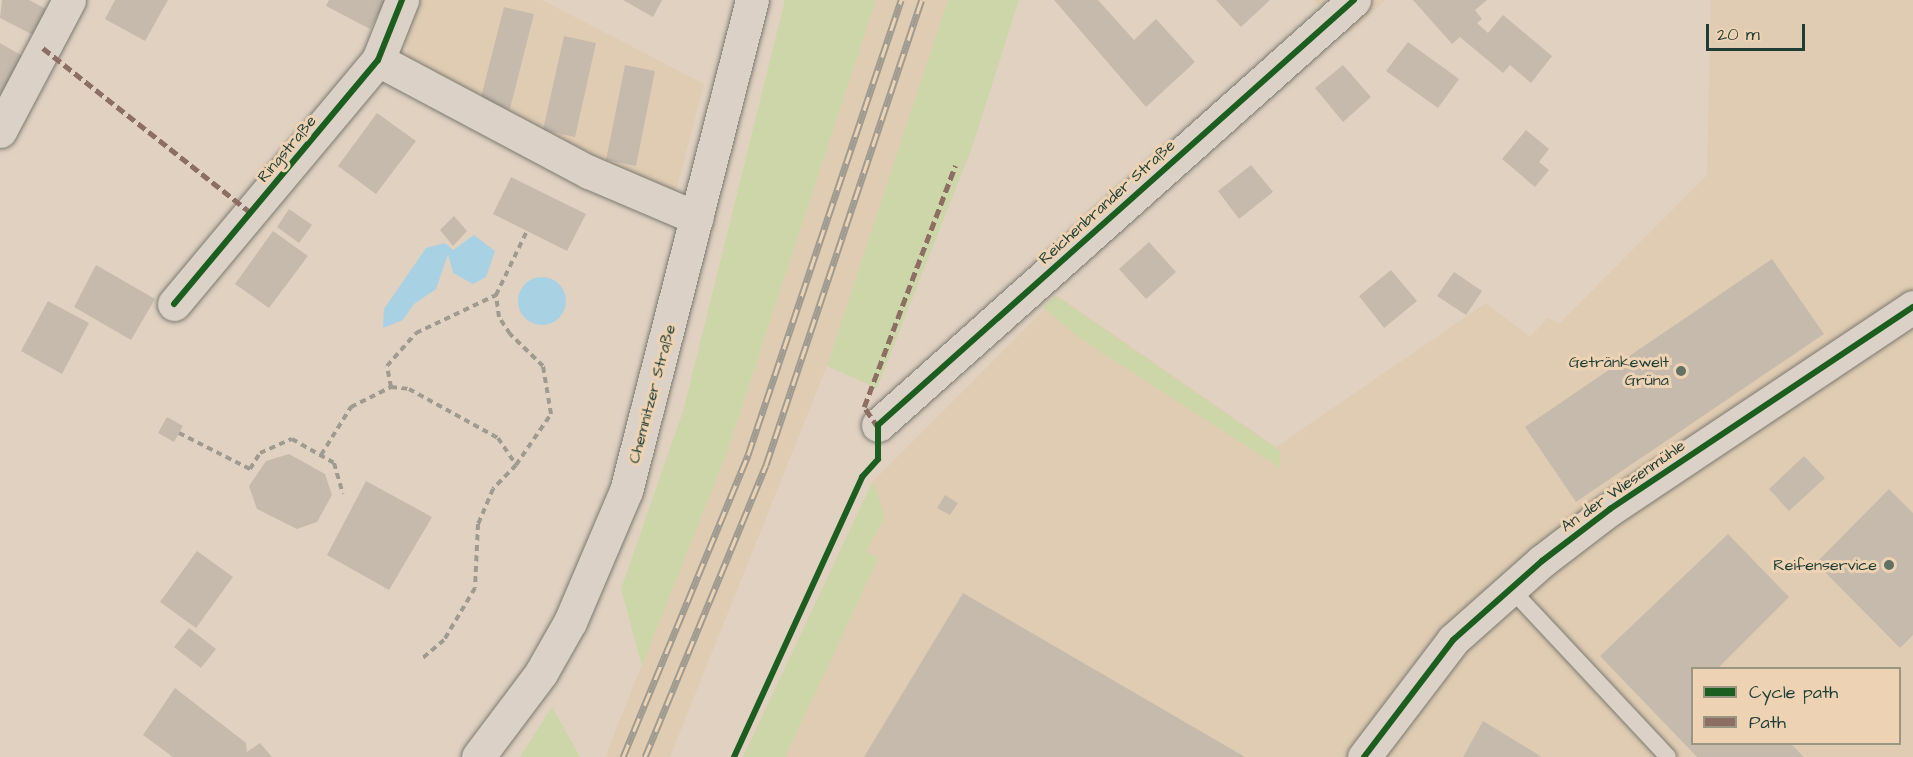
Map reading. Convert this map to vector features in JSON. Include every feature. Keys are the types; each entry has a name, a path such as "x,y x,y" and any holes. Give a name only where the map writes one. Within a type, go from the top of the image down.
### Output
{"street":[{"path":"0,131 69,0"},
{"name":"Ringstraße","path":"174,304 378,60 402,0"},
{"name":"Chemnitzer Straße","path":"478,757 541,674 593,573 647,420 753,0"},
{"name":"Reichenbrander Straße","path":"879,425 1344,3"},
{"path":"378,60 578,167 698,218"},
{"name":"An der Wiesenmühle","path":"1364,757 1453,640 1510,588 1610,509 1913,307"}],"lane":[{"path":"1510,588 1668,757"}],"path":[{"path":"420,660 444,640 475,588 478,524 494,489 516,465 551,414 543,366 510,334 499,317 496,295 527,231"},
{"path":"390,387 387,366 416,333 496,295"},
{"path":"321,455 351,407 390,387 409,389 484,429 498,438 516,465"},
{"path":"179,433 250,469 260,453 292,439 334,463 343,494"}],"shaded area":[{"path":"415,0 542,0 704,84 677,188 662,194 408,59 405,31"},
{"path":"876,0 948,0 827,366 670,757 605,757 727,452"},
{"path":"1313,0 1386,0 1351,32"},
{"path":"1711,0 1913,0 1913,757 743,757 873,481 1058,296 1276,447 1486,303 1530,337 1548,318 1559,324 1707,175"}],"green space":[{"path":"785,0 876,0 727,452 642,666 621,589 684,408"},
{"path":"948,0 1019,0 971,150 877,388 827,366"},
{"path":"1056,296 1280,451 1280,468 1078,337 1043,307"},
{"path":"873,481 885,517 866,551 878,558 785,757 743,757"},
{"path":"552,707 580,757 520,757"}],"water":[{"path":"474,235 495,251 486,277 473,284 453,273 448,254 436,289 414,304 403,320 383,328 384,309 426,248 445,243 453,250"},
{"path":"542,277 559,284 566,301 559,318 542,325 525,318 518,301 525,284"}],"building":[{"path":"2,0 29,0 50,11 37,37 0,18"},
{"path":"115,0 168,0 145,41 105,19"},
{"path":"329,0 386,0 370,29 326,6"},
{"path":"623,0 662,0 653,17"},
{"path":"1054,0 1098,0 1134,40 1156,19 1195,62 1146,107"},
{"path":"1216,0 1270,0 1241,27"},
{"path":"1413,0 1487,0 1475,10 1482,19 1477,23 1488,33 1503,15 1552,56 1531,83 1510,65 1503,73 1460,37 1452,44"},
{"path":"504,7 534,14 510,109 480,101"},
{"path":"564,36 596,43 575,137 543,130"},
{"path":"1408,42 1459,79 1438,108 1386,71"},
{"path":"0,43 24,57 0,100"},
{"path":"625,65 655,71 636,166 606,160"},
{"path":"1343,65 1371,97 1343,122 1315,88"},
{"path":"377,113 416,141 376,194 338,166"},
{"path":"1526,130 1549,149 1539,162 1549,170 1535,187 1502,159"},
{"path":"1251,165 1273,192 1239,219 1218,191"},
{"path":"511,177 586,214 567,251 493,214"},
{"path":"289,209 312,225 299,243 277,227"},
{"path":"454,216 467,231 453,246 440,230"},
{"path":"273,231 308,256 269,308 235,284"},
{"path":"1149,242 1176,272 1146,299 1119,269"},
{"path":"1772,259 1824,334 1576,502 1525,427"},
{"path":"96,265 155,299 131,340 74,307"},
{"path":"1391,270 1417,301 1384,328 1359,296"},
{"path":"1454,272 1482,291 1466,315 1437,296"},
{"path":"48,301 89,323 62,374 21,351"},
{"path":"167,417 183,426 174,442 158,433"},
{"path":"289,454 325,474 332,495 317,522 297,529 257,509 249,486 266,461"},
{"path":"1804,456 1825,478 1789,511 1769,489"},
{"path":"366,481 432,517 389,590 327,555"},
{"path":"1889,489 1913,513 1913,635 1900,648 1816,563"},
{"path":"945,495 958,503 950,515 937,508"},
{"path":"1728,534 1789,597 1719,667 1691,667 1691,745 1792,745 1804,757 1697,757 1600,656"},
{"path":"197,551 233,577 196,628 160,602"},
{"path":"963,593 1245,757 864,757"},
{"path":"189,628 216,649 201,668 174,647"},
{"path":"175,688 246,743 247,752 260,743 272,757 173,757 143,735"},
{"path":"1483,721 1542,757 1463,757"}],"railway":[{"path":"623,757 748,455 901,0"},
{"path":"645,757 766,465 922,0"}],"marked path":[{"path":"43,48 251,213"},
{"path":"878,428 864,407 955,166"}],"cycle path":[{"path":"174,304 378,60 402,0"},
{"path":"734,757 862,477 878,459 878,425 1354,0"},
{"path":"1364,757 1453,640 1542,561 1610,509 1913,307"}],"place":[{"name":"Getränkewelt Grüna","path":"1681,371"},
{"name":"Reifenservice","path":"1889,565"}]}
